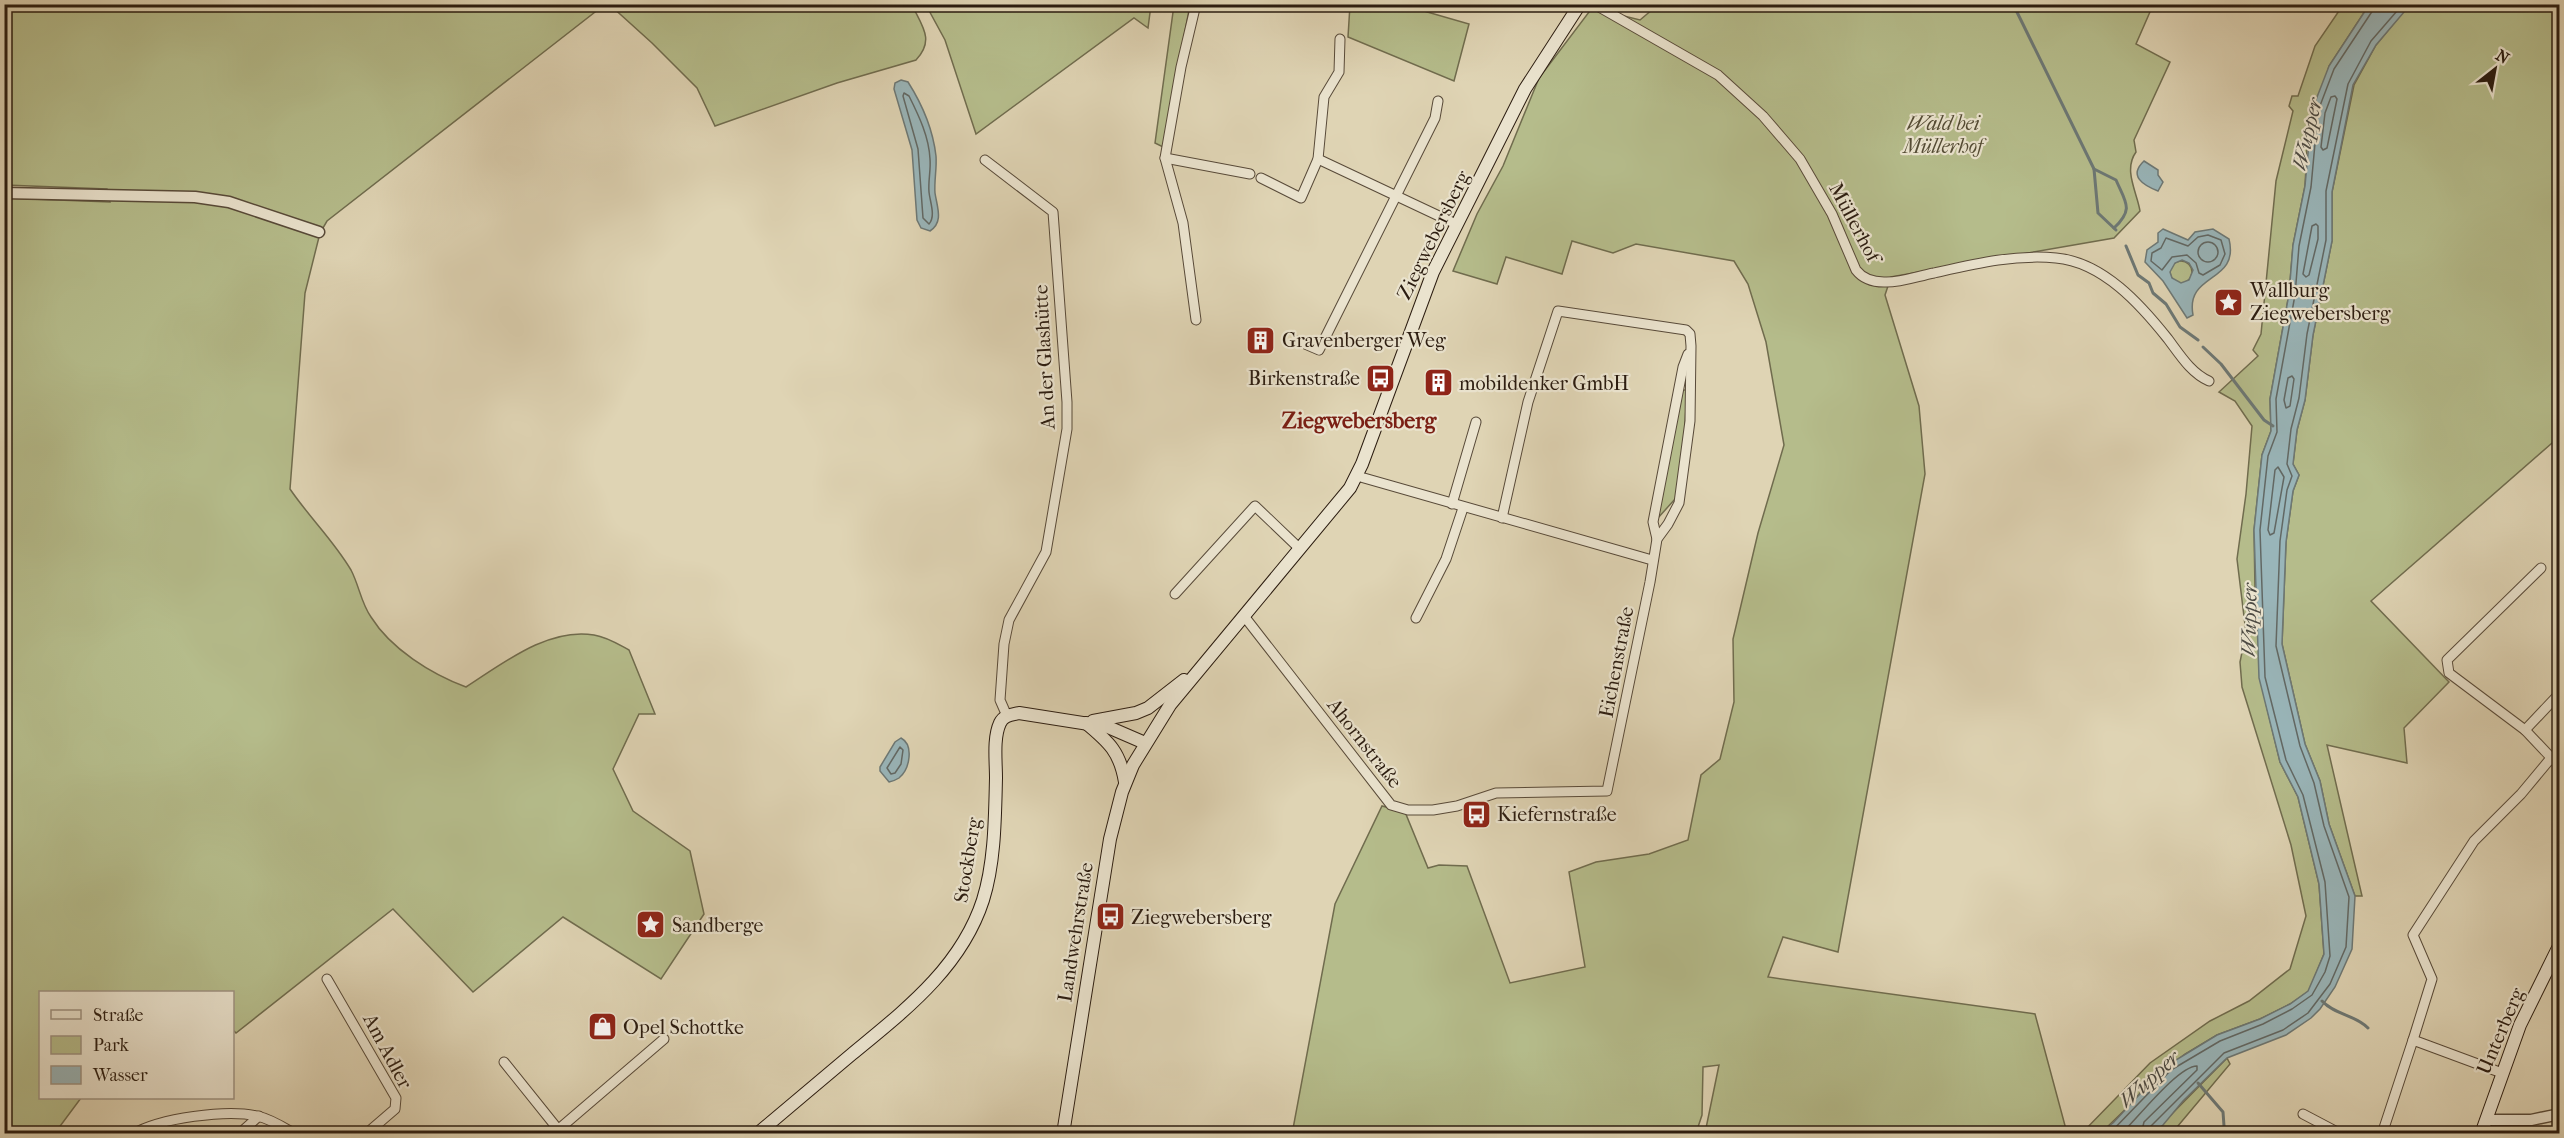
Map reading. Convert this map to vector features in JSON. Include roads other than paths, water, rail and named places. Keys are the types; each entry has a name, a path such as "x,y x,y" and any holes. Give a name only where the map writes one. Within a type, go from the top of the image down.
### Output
{"main road":[{"name":"Ziegwebersberg","path":"1145,743 1170,705 1340,501 1357,476 1429,282 1456,224 1485,173 1525,89 1580,4"},
{"path":"1085,722 1136,713 1148,708 1202,666"},
{"path":"1013,714 1085,722 1108,727 1145,743"},
{"name":"Stockberg","path":"758,1134 915,1001 946,967 968,934 977,916 988,877 1000,722 1013,714"},
{"path":"1085,722 1108,741 1117,753 1125,782"},
{"name":"Landwehrstraße","path":"1063,1134 1110,839 1125,782 1145,743"},
{"name":"Unterberg","path":"2481,1134 2520,1025 2559,944"}],"street":[{"path":"1196,4 1181,67 1165,158 1183,223 1196,320"},
{"name":"Müllerhof","path":"1594,4 1718,75 1763,116 1800,159 1832,214 1856,270 1862,276 1887,283 1984,262 2034,256 2060,258 2093,269 2121,289 2141,307 2189,366 2201,378 2209,381"},
{"path":"1261,178 1301,198 1318,159 1324,97 1339,72 1340,39"},
{"path":"1298,340 1319,350 1435,118 1438,101"},
{"path":"1165,158 1250,174"},
{"path":"1318,159 1456,224"},
{"name":"An der Glashütte","path":"986,160 1053,212 1067,402 1067,429 1046,552 1017,601 1009,620 1006,636 1000,700 1013,714"},
{"path":"4,193 195,197 229,202 319,232"},
{"name":"Eichenstraße","path":"1502,518 1528,402 1558,311 1686,330 1690,334 1690,421 1679,503 1668,524 1656,539"},
{"name":"Eichenstraße","path":"1607,791 1650,582 1656,539 1653,522 1683,367 1691,346"},
{"path":"1452,504 1476,422"},
{"path":"1357,476 1652,560"},
{"path":"1175,594 1255,506 1300,549"},
{"path":"1416,618 1446,559 1463,508"},
{"path":"2541,568 2447,660 2449,673 2525,730 2559,767"},
{"name":"Ahornstraße","path":"1244,616 1391,805 1407,810 1433,810 1457,806 1496,793 1607,791"},
{"path":"2525,730 2559,693"},
{"path":"2382,1134 2432,979 2413,934 2474,841 2521,794 2551,758"},
{"name":"Am Adler","path":"327,979 396,1098 395,1109 366,1134"},
{"path":"504,1062 560,1132 664,1039"},
{"path":"2413,1040 2502,1073"},
{"path":"134,1134 197,1115 233,1113 259,1116 296,1134"},
{"path":"2303,1114 2341,1134"},
{"path":"2486,1120 2531,1120 2559,1114"},
{"path":"239,1134 259,1116"}],"water":[{"path":"2369,5 2413,5 2404,12 2376,45 2353,85 2332,192 2332,241 2313,335 2305,400 2297,430 2293,464 2299,475 2293,491 2286,542 2282,644 2305,744 2320,781 2329,824 2355,896 2352,949 2335,987 2311,1018 2286,1035 2227,1058 2183,1101 2163,1125 2152,1133 2099,1133 2113,1123 2166,1066 2217,1035 2260,1019 2290,1004 2308,991 2324,954 2319,884 2298,797 2280,762 2259,678 2254,530 2262,455 2271,431 2270,399 2289,294 2293,245 2305,186 2312,110 2329,66"},
{"path":"901,80 908,82 918,99 935,146 935,193 938,219 930,231 921,228 917,220 912,150 894,89 895,83"},
{"path":"2144,161 2158,170 2158,175 2163,182 2158,191 2147,186 2137,176 2139,166"},
{"path":"2163,229 2188,240 2195,232 2213,229 2229,239 2230,253 2227,264 2197,291 2193,301 2193,315 2187,318 2163,281 2145,262 2147,250 2158,242 2158,233","holes":["2182,260 2189,263 2193,270 2189,280 2181,283 2172,278 2170,272 2175,263"]},
{"path":"901,738 908,746 908,763 899,778 889,782 880,771 880,767 895,742"}],"waterway":[{"path":"2013,4 2094,169 2116,180 2123,195 2126,211 2114,228"},
{"path":"2094,169 2098,213 2116,230"},
{"path":"2126,246 2138,275 2149,283 2153,293 2166,304 2180,327 2198,340"},
{"path":"2203,347 2221,364 2264,420 2273,426"},
{"path":"2322,1001 2327,1006 2358,1020 2368,1028"},
{"path":"2198,1083 2223,1112 2224,1126 2228,1134"}],"place":[{"name":"Wallburg Ziegwebersberg","path":"2229,302"},
{"name":"Gravenberger Weg","path":"1261,340"},
{"name":"Birkenstraße","path":"1381,378"},
{"name":"mobildenker GmbH","path":"1438,383"},
{"name":"Kiefernstraße","path":"1476,814"},
{"name":"Ziegwebersberg","path":"1110,917"},
{"name":"Sandberge","path":"651,925"},
{"name":"Opel Schottke","path":"602,1027"}],"district":[{"name":"Ziegwebersberg","path":"1359,420"}],"park label":[{"name":"Wald bei Müllerhof","path":"1943,134"}],"water label":[{"name":"Wupper","path":"2307,134"},
{"name":"Wupper","path":"2249,620"},
{"name":"Wupper","path":"2149,1079"}]}
